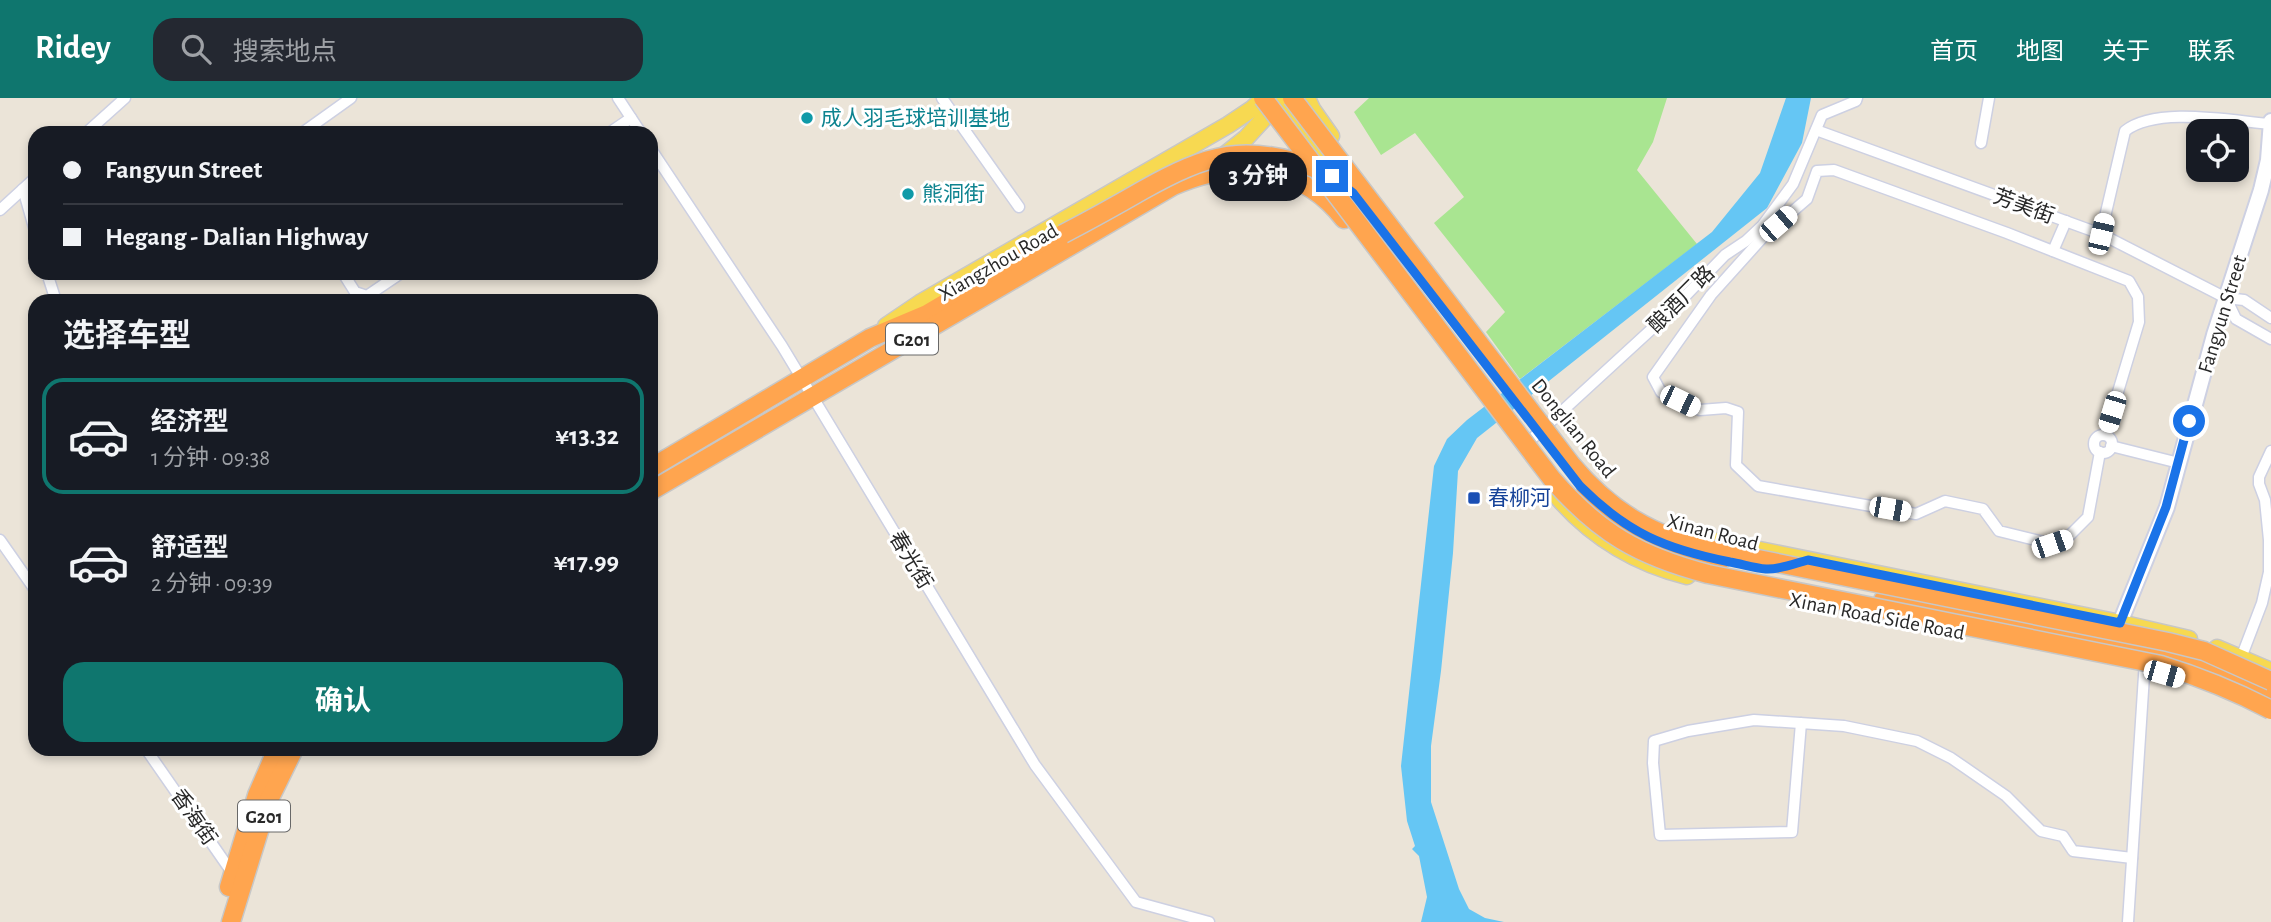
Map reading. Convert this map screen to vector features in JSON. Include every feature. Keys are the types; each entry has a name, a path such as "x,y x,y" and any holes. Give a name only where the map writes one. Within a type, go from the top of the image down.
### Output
{"highway":[{"path":"1277,99 1552,479 1584,513 1620,540 1662,560 1708,574 2161,665 2228,688 2271,710"},
{"name":"Donglian Road","path":"1277,99 1571,464 1599,495 1633,520 1670,538 1713,550 2204,652 2270,674"},
{"name":"Xinan Road","path":"870,338 927,314 1063,234 1195,163 1227,155 1275,156 1319,170 1353,193 1416,275 1510,384 1538,421 1580,486 1611,515 1629,527 1686,552 2118,635 2145,656 2198,667 2232,680 2271,700"},
{"name":"G201","path":"1173,186 1214,171 1250,170 1296,180 1332,203"},
{"path":"1332,203 1364,179"},
{"name":"Xiangzhou Road","path":"658,487 1173,186"},
{"name":"Xinan Road","path":"1332,203 1520,450 1558,474 1590,507 1625,534 1683,559 2118,635"},
{"name":"Xiangzhou Road","path":"658,464 870,338"},
{"path":"1768,569 1808,560"},
{"name":"Xinan Road","path":"2145,656 2238,666 2271,691"},
{"path":"2238,666 2270,674"},
{"name":"G201","path":"231,922 237,879 257,795 275,756"},
{"name":"G201","path":"219,922 268,802 291,756"}],"main road":[{"path":"1228,125 1241,98"},
{"path":"1307,98 1312,110 1510,384"},
{"path":"1277,99 1316,152 1332,203"},
{"name":"Xiangzhou Road","path":"870,338 920,303 1252,109 1277,99"},
{"name":"Xiangzhou Road","path":"1173,186 1212,164 1247,138 1277,99"},
{"path":"1316,152 1364,179"},
{"name":"Xinan Road Side Road","path":"1538,421 1620,501 1655,522 1690,536 1808,560 2118,635 2183,637 2238,666"},
{"name":"Xinan Road Side Road","path":"1520,450 1578,519 1616,548 1659,568 1720,584 2145,656 2271,719"}],"street":[{"path":"94,126 125,98"},
{"path":"312,126 351,98"},
{"path":"618,98 636,126"},
{"path":"942,98 1019,207"},
{"path":"1816,130 1822,115 1856,101 1857,98"},
{"path":"1981,143 1989,98"},
{"path":"2101,234 2125,131 2133,124 2168,116 2271,122"},
{"path":"619,126 631,118"},
{"name":"Fangyun Street","path":"2118,635 2162,519 2226,298 2261,190 2268,160 2271,122"},
{"name":"芳美街","path":"1816,130 2101,234 2226,298 2244,300 2271,318"},
{"name":"酿酒厂路","path":"1520,450 1538,421 1683,300 1725,255 1762,226 1793,184 1816,130"},
{"name":"春光街","path":"658,160 802,379 1035,765 1136,902 1209,922"},
{"path":"2261,190 2271,166"},
{"path":"2100,452 2088,517 2066,539 2052,544 1999,531 1983,509 1945,501 1916,514 1758,486 1736,465 1738,412 1726,408 1700,411 1661,392 1654,377 1712,295 1764,236 1807,199 1817,171 1834,170 2129,281 2138,297 2139,322 2105,435"},
{"path":"0,209 28,184"},
{"path":"23,189 28,206"},
{"path":"2053,251 2066,221"},
{"path":"347,280 355,292 361,294"},
{"path":"370,294 391,280"},
{"path":"2226,298 2236,319 2271,339"},
{"path":"2105,435 2111,440 2111,446 2108,451 2100,452 2095,449 2095,440 2105,435"},
{"path":"2111,446 2179,463"},
{"path":"2238,666 2262,603 2270,572 2268,527 2259,477 2271,451"},
{"path":"0,540 28,580"},
{"path":"2128,922 2145,656"},
{"path":"1801,723 1792,832 1660,835 1653,762 1654,741 1688,731 1754,720 1801,723 1844,726 1917,741 1951,758 2006,796 2041,831 2063,836 2073,851 2132,858"},
{"name":"香海街","path":"151,756 237,879"}],"green space":[{"path":"1369,98 1667,98 1653,142 1637,170 1697,244 1520,379 1486,332 1505,312 1434,223 1464,197 1415,133 1381,155 1354,112"}],"water":[{"name":"春柳河","path":"1786,98 1811,98 1802,143 1767,208 1477,438 1458,471 1453,553 1431,746 1431,802 1459,889 1469,909 1485,918 1504,922 1421,922 1427,897 1419,856 1412,849 1415,846 1407,821 1401,766 1434,466 1447,439 1467,420 1712,232 1760,173"}],"place":[{"name":"成人羽毛球培训基地","path":"807,118"},
{"name":"熊洞街","path":"908,194"},
{"name":"春柳河","path":"1474,498"}],"route":[{"path":"1332,176 1353,193 1580,486 1611,515 1629,527 1686,552 1768,569 1808,560 2120,623 2166,507 2189,421"}]}
